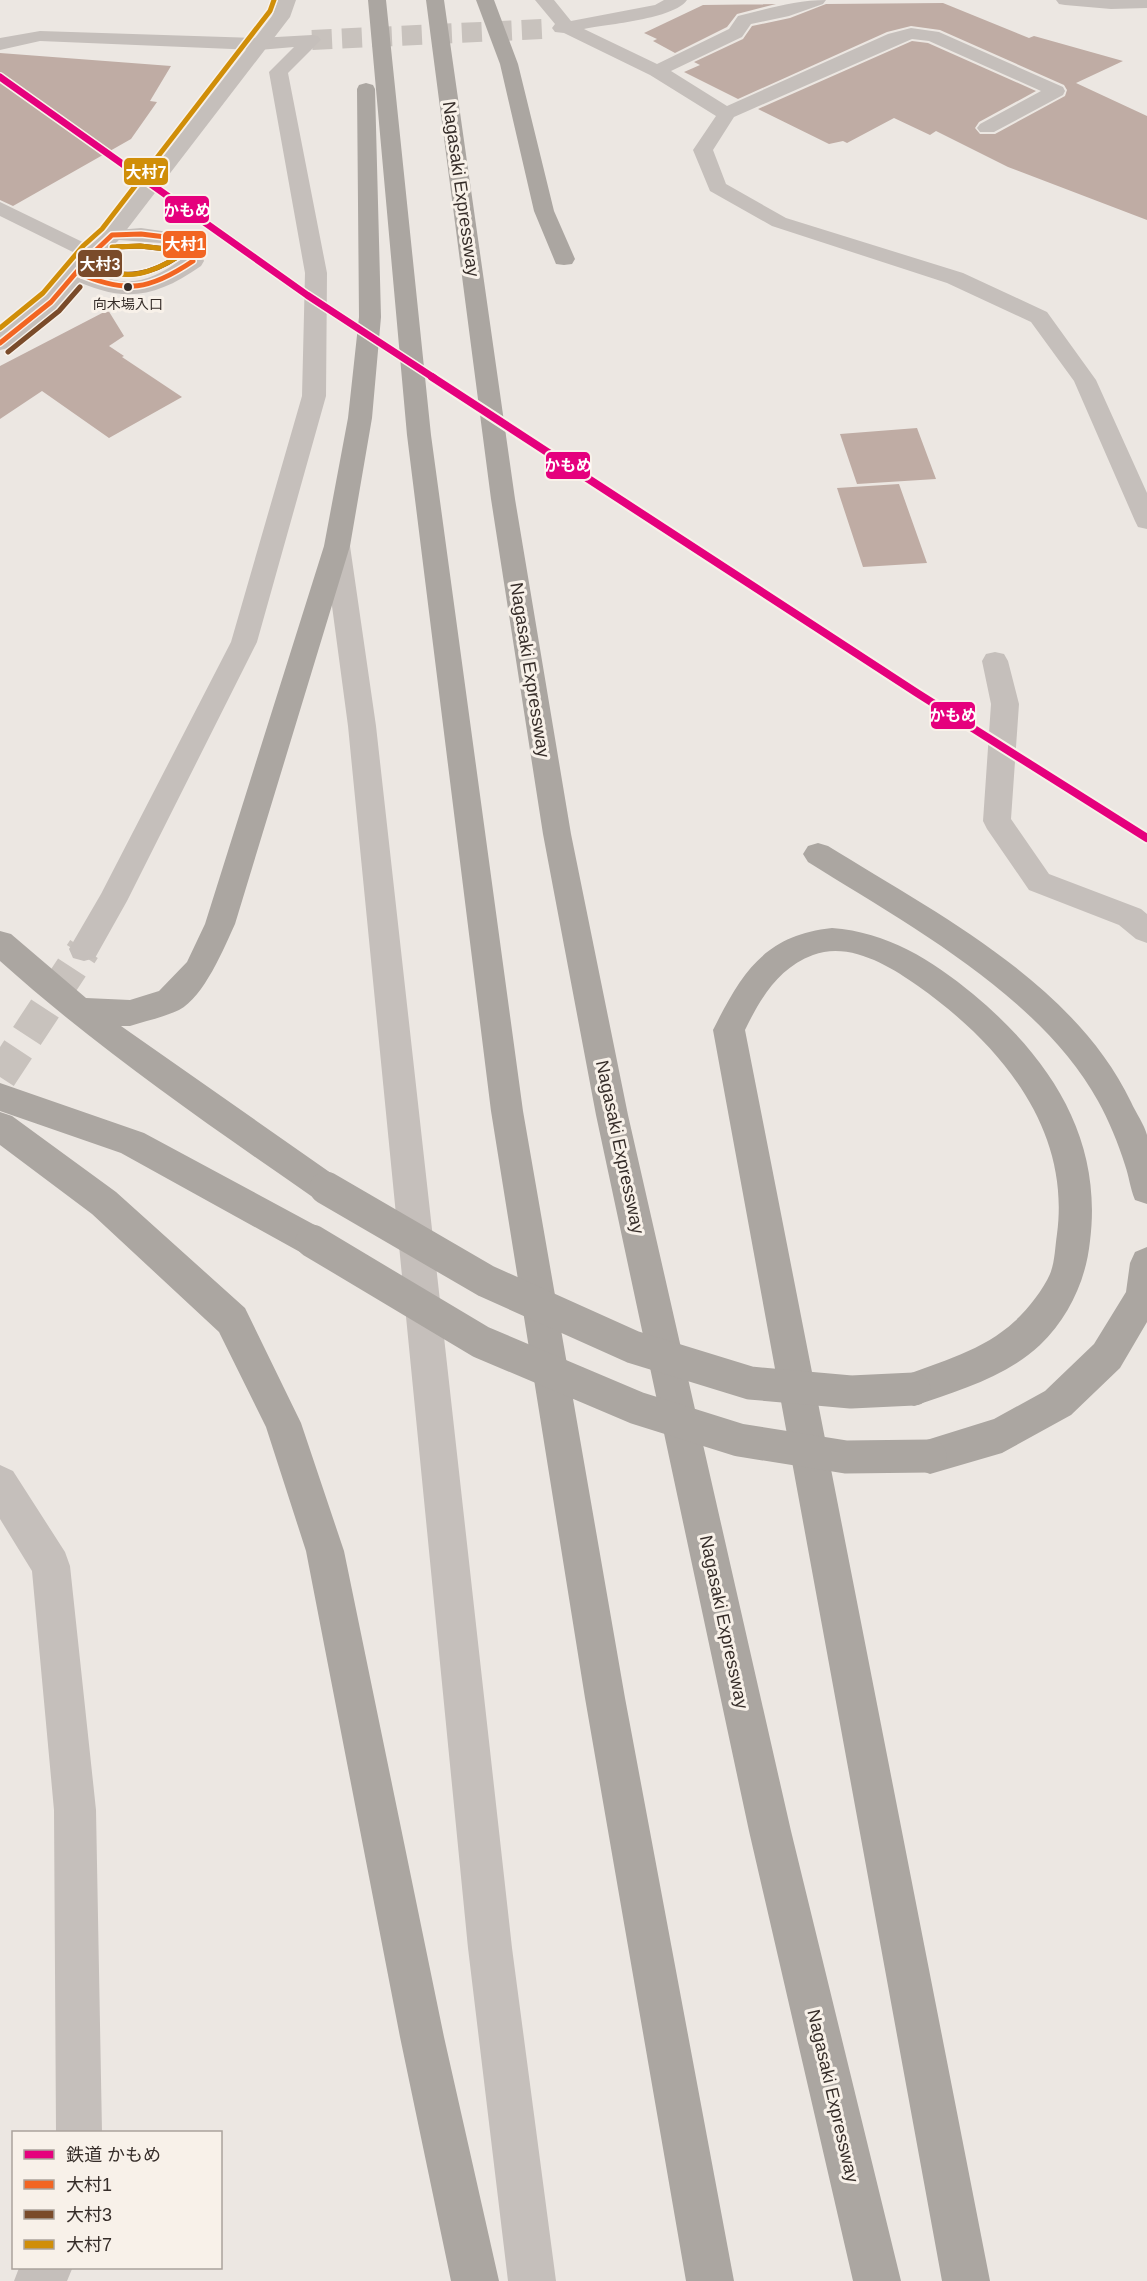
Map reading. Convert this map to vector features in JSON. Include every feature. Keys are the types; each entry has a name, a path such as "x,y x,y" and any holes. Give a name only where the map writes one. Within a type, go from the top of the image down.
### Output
{"highway":[{"path":"80,1011 130,1013 170,1000 198,970 220,924 337,546 360,418 370,317 365,0"},
{"path":"377,0 419,435 507,1111 605,1698 710,2281"},
{"name":"Nagasaki Expressway","path":"435,0 503,499 557,834 612,1114 770,1831 877,2281"},
{"path":"484,0 509,64 544,211 564,259"},
{"path":"818,855 946,936 1000,975 1061,1026 1097,1073 1124,1117 1145,1175 1147,1189"},
{"path":"0,943 43,982 189,1093 326,1188 486,1281 633,1347 750,1383 851,1392 914,1389 980,1366 1027,1332 1065,1281 1077,1229 1075,1183 1068,1142 1044,1093 1012,1049 967,1006 924,972 879,948 848,940 812,942 780,957 754,980 729,1030 966,2281"},
{"path":"0,1096 132,1143 312,1241 481,1342 637,1408 750,1442 846,1457 930,1456 1002,1435 1058,1403 1107,1356 1143,1296 1147,1263"},
{"path":"0,1126 104,1203 232,1320 283,1423 325,1551 422,2037 475,2281"}],"street":[{"path":"0,343 51,302 92,254 112,236 281,17 287,0"},
{"path":"544,0 568,28 657,71 727,114"},
{"path":"542,29 568,28 660,9 678,0"},
{"path":"657,71 736,33 744,20 783,12 817,0"},
{"path":"1065,0 1147,3"},
{"path":"10,24 40,36"},
{"path":"987,128 1056,91 933,36 911,33 894,38 727,114 703,150 717,187 779,222 955,278 1039,317 1085,380 1147,521"},
{"path":"0,44 40,36 259,44 312,40 278,72 316,273 314,396 244,642 112,901 84,949"},
{"path":"0,208 92,254"},
{"path":"78,273 108,288 130,291 150,287 176,274 193,261 182,239 141,234 112,236"},
{"path":"337,546 362,726 489,1936 532,2281"},
{"path":"995,661 1005,704 997,821 1039,882 1130,917 1147,931"},
{"path":"0,1484 51,1566 75,1810 79,2131"}],"building":[{"path":"943,3 1029,38 1034,36 1123,61 1076,83 1147,116 1147,220 1008,167 936,131 930,135 894,118 847,143 843,141 829,144 758,109 912,41 928,43 1036,91 979,122 975,128 980,134 995,134 1065,96 1067,90 1064,85 940,30 911,26 887,32 738,99 684,72 700,65 694,62 743,39 752,26 790,18 826,4"},
{"path":"776,4 737,14 727,27 675,53 653,41 657,39 644,33 703,5"},
{"path":"0,53 171,66 150,101 157,102 131,139 13,206 0,200"},
{"path":"108,310 124,336 109,346 182,397 109,438 42,391 0,419 0,366"},
{"path":"917,428 936,479 857,484 840,434"},
{"path":"899,484 927,563 863,567 837,488"}],"tunnel":[{"path":"312,40 542,29"},
{"path":"0,1077 84,949"}],"rail line":[{"name":"かもめ","path":"0,77 307,295 917,693 1147,838"}],"transit line":[{"name":"大村7","path":"0,328 43,293 83,246 102,229 270,11 274,0"},
{"name":"大村1","path":"0,343 51,302 92,254 112,235 141,234 182,239 193,261 164,279 138,287 110,285 78,273"},
{"name":"大村3","path":"140,246 175,250 179,256 159,268 139,274 118,275 96,268 117,247 140,246"},
{"name":"大村7","path":"83,262 109,273 132,276 155,270 179,256 175,250 140,246 112,247"},
{"name":"大村3","path":"8,352 59,311 80,287"}],"place":[{"name":"向木場入口","path":"128,287"}]}
